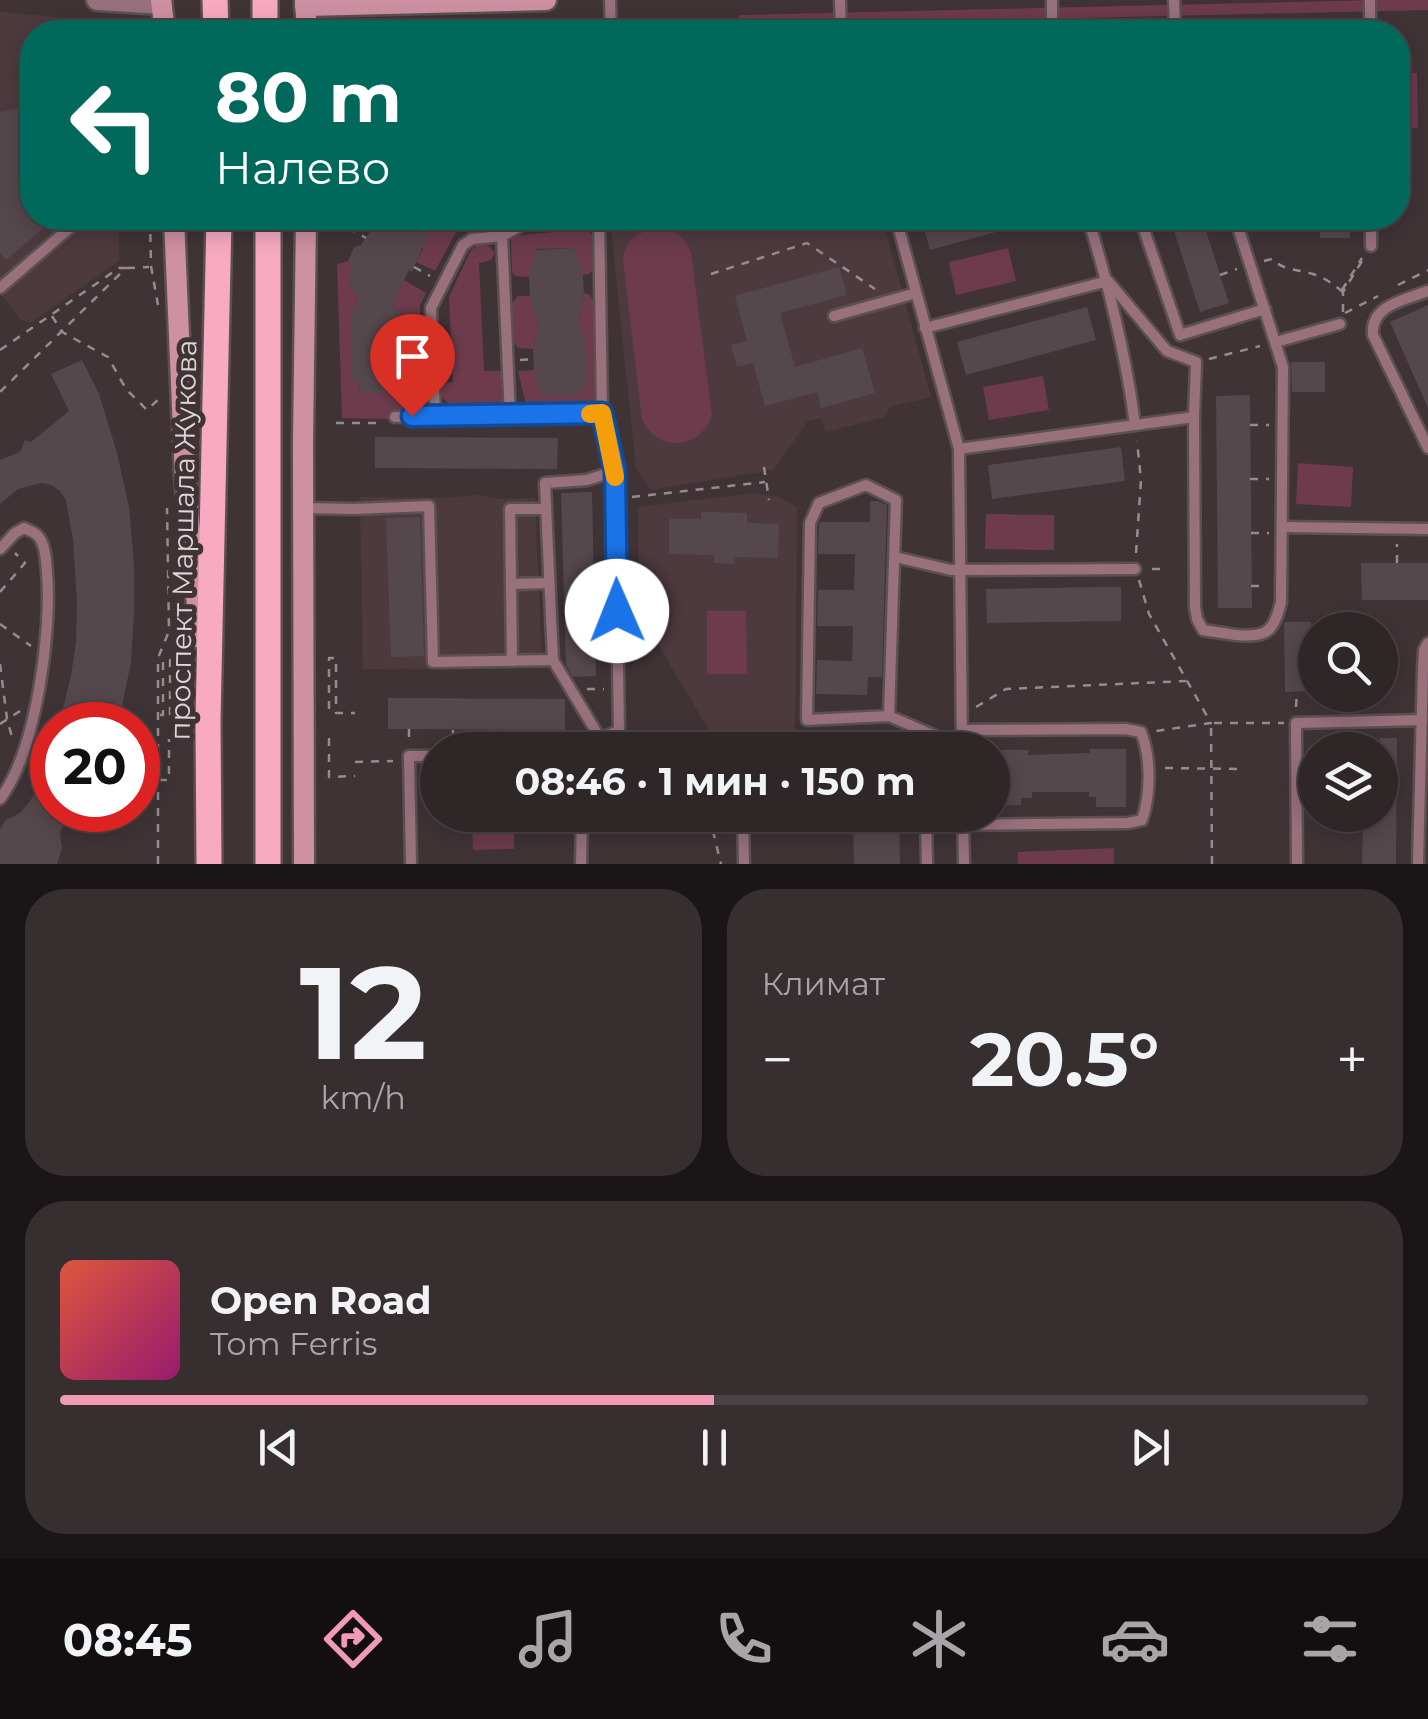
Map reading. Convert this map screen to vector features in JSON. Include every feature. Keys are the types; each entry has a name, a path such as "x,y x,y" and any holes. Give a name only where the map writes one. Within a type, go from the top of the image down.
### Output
{"main road":[{"path":"305,3 546,0"},
{"path":"175,230 185,478 208,720"},
{"name":"проспект Маршала Жукова","path":"208,864 220,230"},
{"path":"268,230 268,864"},
{"path":"304,864 306,230"}],"street":[{"path":"111,1 162,2"}],"lane":[{"path":"0,288 68,230"},
{"path":"435,416 431,308 463,245 472,238 502,236 512,230"},
{"path":"599,230 602,413 615,471 619,730 614,732"},
{"path":"899,230 958,449 962,732"},
{"path":"1092,230 1128,368 1135,425"},
{"path":"1144,230 1180,334 1265,309"},
{"path":"1108,282 1167,351 1196,362 1197,619 1203,630 1254,636 1266,633 1276,621 1281,602 1283,367 1237,230"},
{"path":"1371,230 1371,244"},
{"path":"502,236 510,416"},
{"path":"926,328 1108,282"},
{"path":"1428,290 1380,310 1372,323 1373,335 1428,448"},
{"path":"834,316 916,293"},
{"path":"1276,342 1342,319"},
{"path":"395,420 602,413"},
{"path":"958,449 1194,417"},
{"path":"596,732 552,660 544,483 587,480 615,471"},
{"path":"889,716 896,500 866,485 819,503 810,523 807,720 889,716 928,732"},
{"path":"303,508 428,506 433,662 552,660"},
{"path":"512,660 510,509 546,509"},
{"path":"1282,527 1428,529"},
{"path":"2,546 24,528 36,534 42,544 48,600 35,702"},
{"path":"895,557 951,570 1135,569"},
{"path":"511,584 549,583"},
{"path":"1418,864 1424,763 1424,650 1428,643"},
{"path":"0,800 13,778 30,720"},
{"path":"1297,864 1296,723 1422,720"},
{"path":"1010,737 1126,729 1141,732 1147,768 1147,806 1142,820 1010,821"},
{"path":"411,864 409,756 420,756"},
{"path":"581,864 582,832"},
{"path":"743,832 744,864"},
{"path":"926,832 927,864"},
{"path":"963,832 964,864"}],"path":[{"path":"150,230 151,266 158,304"},
{"path":"352,230 366,238"},
{"path":"711,274 807,243 890,300"},
{"path":"1342,319 1342,292 1371,244"},
{"path":"1220,275 1272,259 1279,266 1329,281 1342,292"},
{"path":"0,350 119,268 151,266"},
{"path":"0,392 126,268"},
{"path":"414,268 444,284"},
{"path":"51,315 62,332 108,356 126,389 147,410 164,395"},
{"path":"1196,362 1276,342"},
{"path":"336,423 395,420"},
{"path":"1135,425 1141,480 1135,569 1149,614 1211,724 1212,864"},
{"path":"1250,425 1284,425"},
{"path":"764,466 769,500"},
{"path":"615,497 766,482"},
{"path":"158,702 158,658 169,631 167,497"},
{"path":"1397,529 1397,563"},
{"path":"0,592 26,562 2,546"},
{"path":"0,624 44,655"},
{"path":"329,709 329,658 336,658 336,713 355,713"},
{"path":"160,715 162,660 170,660 170,716"},
{"path":"0,664 15,748"},
{"path":"962,716 1006,689 1186,681"},
{"path":"570,689 618,689"},
{"path":"1141,732 1211,724 1296,723 1296,692"},
{"path":"0,724 30,706"},
{"path":"619,730 623,732"},
{"path":"329,738 329,778 355,776"},
{"path":"160,780 169,780 170,739"},
{"path":"355,762 409,760"},
{"path":"1147,768 1243,769"},
{"path":"158,832 158,864"},
{"path":"713,832 721,864"}],"shaded area":[{"path":"1428,0 1428,10 997,20 739,20 739,15"},
{"path":"0,12 89,20 20,20 20,230 119,230 119,261 30,323 20,319 0,293"},
{"path":"639,18 639,20 568,20"},
{"path":"1410,73 1417,73 1418,128 1410,128"},
{"path":"430,230 457,230 435,271 416,262"},
{"path":"587,230 592,235 593,270 583,275 574,248 536,249 529,277 515,276 511,241 514,236"},
{"path":"611,230 885,230 931,397 890,407 885,417 826,432 821,418 808,421 773,470 651,490 636,469"},
{"path":"646,231 672,231 686,242 691,252 712,416 698,436 678,443 657,438 642,419 623,260 627,245"},
{"path":"481,243 495,253 491,260 479,263 484,371 502,371 502,407 453,408 441,397 441,384 453,382 449,297 471,250"},
{"path":"1008,248 1016,281 956,295 949,262"},
{"path":"348,261 353,269 351,289 357,293 352,378 359,383 360,393 392,392 392,383 401,374 400,360 406,360 406,349 421,349 422,408 389,411 388,419 342,418 337,264"},
{"path":"404,280 426,293 420,305 420,327 400,328 399,312 392,304"},
{"path":"584,293 593,300 597,400 586,407 533,407 525,401 518,371 534,370 579,321"},
{"path":"518,296 530,296 538,324 533,349 518,348 514,342 512,303"},
{"path":"1043,376 1049,410 989,420 983,387"},
{"path":"1298,463 1353,467 1351,507 1296,504"},
{"path":"754,493 778,497 797,507 795,732 710,732 639,613 638,507"},
{"path":"360,497 535,498 542,668 363,669"},
{"path":"986,514 1054,515 1054,550 985,549"},
{"path":"707,611 746,611 747,674 707,674"},
{"path":"472,832 514,832 514,849 473,850"},
{"path":"1114,848 1114,864 1018,864 1018,852"}],"building":[{"path":"20,108 20,230 41,230 6,260 0,253 0,112"},
{"path":"371,230 430,230 412,272 409,270 392,304 399,312 400,328 405,328 406,360 400,360 401,374 392,383 393,393 360,393 359,383 352,378 351,312 357,293 351,289 353,269 348,261 354,247 361,245"},
{"path":"924,230 1004,230 930,250"},
{"path":"1174,230 1206,230 1229,303 1200,312"},
{"path":"1320,230 1350,230 1350,238 1320,238"},
{"path":"575,248 584,293 579,321 586,349 583,394 541,396 534,370 538,324 530,299 529,273 535,250"},
{"path":"839,267 847,295 780,313 795,367 862,348 875,393 821,408 817,392 765,406 753,363 737,367 731,345 747,341 735,296"},
{"path":"1428,305 1428,408 1390,322"},
{"path":"1087,307 1096,340 966,375 957,342"},
{"path":"82,360 99,394 129,507 134,613 131,662 123,702 65,702 76,643 77,601 66,500 60,491 41,483 18,489 0,504 0,460 20,452 25,440 31,442 69,411 51,374"},
{"path":"1291,362 1325,362 1325,392 1292,392"},
{"path":"1250,395 1252,608 1218,608 1216,396"},
{"path":"375,437 558,438 557,469 375,468"},
{"path":"1121,447 1125,481 992,499 988,465"},
{"path":"592,492 596,676 573,677 566,665 561,493"},
{"path":"870,501 887,505 882,677 868,677 867,695 816,694 817,660 852,661 853,626 817,626 818,590 854,590 855,554 818,554 819,525 870,522"},
{"path":"701,512 747,513 747,523 779,524 778,558 735,557 735,564 714,563 714,555 669,554 669,519 701,519"},
{"path":"420,517 424,656 391,657 386,518"},
{"path":"1361,563 1428,563 1428,600 1362,600"},
{"path":"1121,587 1121,621 987,623 986,589"},
{"path":"1284,622 1298,622 1298,692 1285,692"},
{"path":"388,698 565,699 565,730 388,729"},
{"path":"1090,749 1126,749 1126,807 1096,807 1096,797 1089,797 1089,792 1032,792 1032,798 1021,798 1021,805 1010,805 1010,750 1029,750 1028,755 1090,753"},
{"path":"30,801 30,832 60,832 62,848 57,864 0,864 0,829 6,820 20,813"},
{"path":"853,832 899,832 900,864 854,864"},
{"path":"1363,832 1396,832 1396,864 1362,864"}],"slow traffic":[{"path":"590,414 602,413 615,477"}],"route":[{"path":"412,416 602,413 615,471 617,611"}]}
